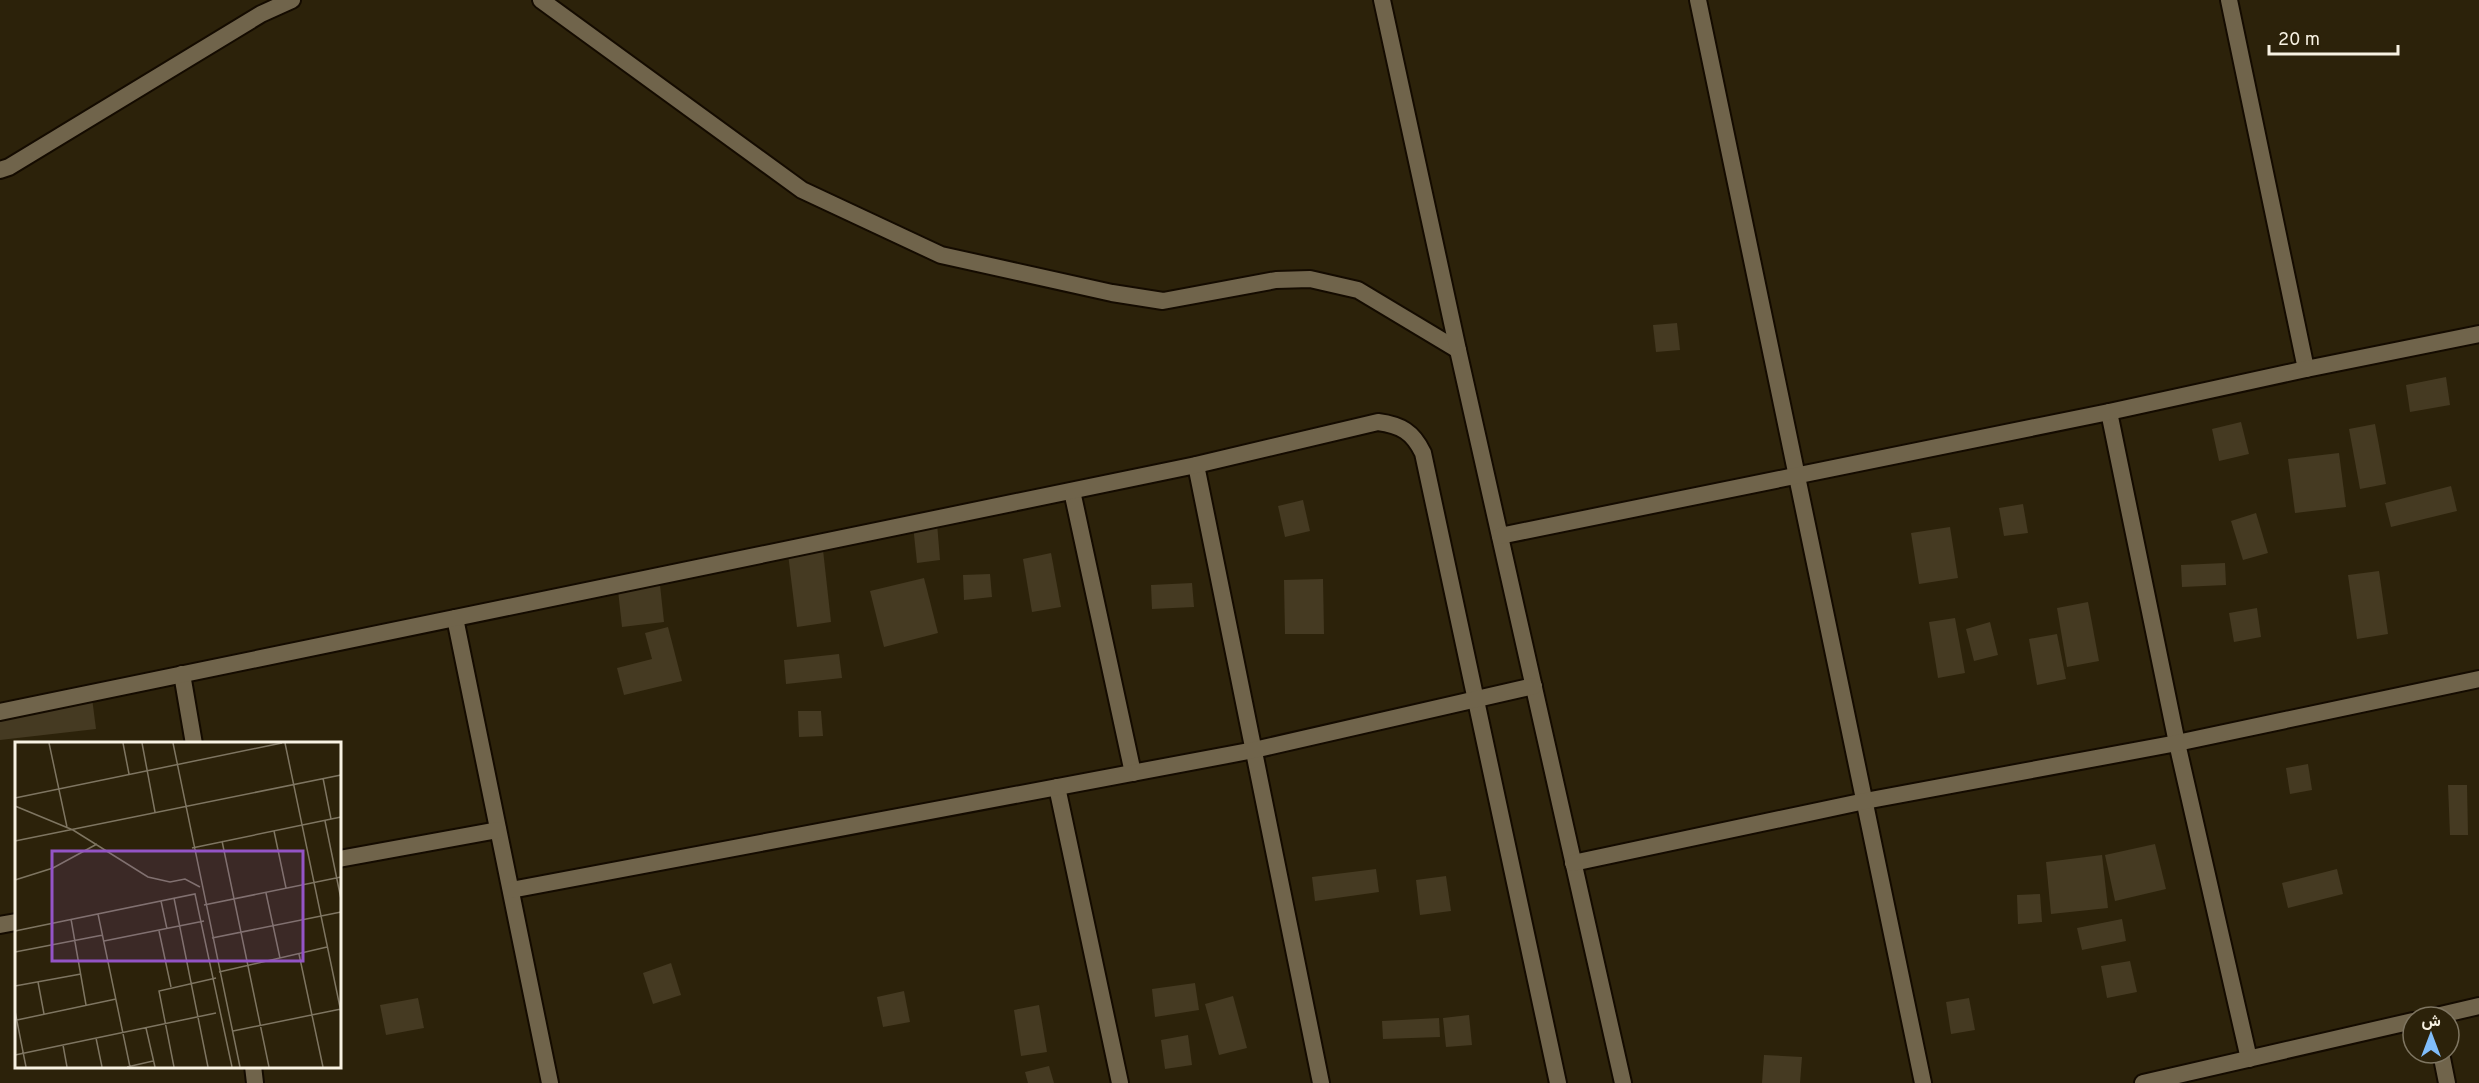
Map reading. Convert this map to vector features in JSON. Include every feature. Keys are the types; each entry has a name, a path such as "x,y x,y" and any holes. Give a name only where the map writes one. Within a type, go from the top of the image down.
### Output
{"street":[{"path":"0,170 9,167 261,14 292,0"},
{"path":"541,0 802,190 941,255 1112,293 1163,301 1276,280 1310,279 1358,290 1458,350"},
{"path":"1382,0 1458,350 1623,1083"},
{"path":"1698,0 1923,1083"},
{"path":"2229,0 2306,369"},
{"path":"1500,536 2479,334"},
{"path":"2109,412 2177,743 2249,1059"},
{"path":"0,712 1196,465 1378,422 1392,424 1405,429 1416,439 1423,453 1558,1083"},
{"path":"1196,465 1321,1083"},
{"path":"1072,491 1133,773"},
{"path":"455,618 550,1083"},
{"path":"182,674 194,742"},
{"path":"1573,863 1865,801 2177,743 2479,679"},
{"path":"511,890 1254,750 1534,686"},
{"path":"1057,787 1120,1083"},
{"path":"340,859 498,830"},
{"path":"0,925 15,922"},
{"path":"2461,1010 2479,1006"},
{"path":"2143,1083 2401,1024"},
{"path":"2443,1065 2447,1083"},
{"path":"252,1068 255,1083"}],"building":[{"path":"1677,323 1680,350 1656,352 1653,325"},
{"path":"2446,377 2450,405 2410,412 2406,385"},
{"path":"2241,422 2249,454 2219,461 2212,429"},
{"path":"2375,424 2386,484 2360,489 2349,429"},
{"path":"2339,453 2346,507 2295,513 2288,459"},
{"path":"2451,486 2457,511 2391,527 2385,503"},
{"path":"1303,500 1310,531 1285,537 1278,506"},
{"path":"2023,504 2028,533 2004,536 1999,508"},
{"path":"2256,513 2268,553 2243,560 2231,521"},
{"path":"937,523 940,560 917,563 913,525"},
{"path":"1950,527 1958,578 1919,584 1911,533"},
{"path":"823,550 831,622 797,627 788,554"},
{"path":"1051,553 1061,607 1032,612 1023,559"},
{"path":"2225,563 2226,585 2182,587 2181,565"},
{"path":"2379,571 2388,634 2357,639 2348,575"},
{"path":"990,574 992,597 964,600 963,575"},
{"path":"924,578 938,633 884,647 870,591"},
{"path":"1323,579 1324,634 1285,634 1284,580"},
{"path":"1192,583 1194,607 1152,609 1151,585"},
{"path":"660,585 664,622 622,627 618,590"},
{"path":"2088,602 2099,661 2067,667 2057,608"},
{"path":"2257,608 2261,637 2234,642 2229,613"},
{"path":"1955,618 1965,673 1938,678 1929,622"},
{"path":"1990,622 1998,655 1974,661 1966,629"},
{"path":"668,627 682,681 624,695 617,668 652,659 645,633"},
{"path":"2057,634 2066,679 2037,685 2029,639"},
{"path":"839,654 842,678 786,684 784,660"},
{"path":"92,698 96,729 0,740 0,708"},
{"path":"798,711 821,711 823,736 799,737"},
{"path":"2308,764 2312,790 2290,794 2286,768"},
{"path":"2448,785 2467,785 2468,835 2450,835"},
{"path":"2155,844 2166,889 2115,901 2105,855"},
{"path":"2102,855 2108,908 2051,914 2046,862"},
{"path":"1376,869 1379,892 1315,901 1312,877"},
{"path":"2337,869 2343,894 2288,908 2282,883"},
{"path":"1446,876 1451,911 1420,915 1416,880"},
{"path":"2040,894 2042,922 2018,924 2017,895"},
{"path":"2122,919 2126,941 2082,950 2077,928"},
{"path":"2130,961 2137,992 2107,998 2101,966"},
{"path":"671,963 681,995 653,1004 643,973"},
{"path":"1195,983 1199,1010 1155,1017 1152,989"},
{"path":"904,991 910,1022 883,1027 877,997"},
{"path":"1233,996 1247,1048 1219,1055 1205,1004"},
{"path":"418,998 424,1028 386,1035 380,1005"},
{"path":"1969,998 1975,1030 1951,1034 1946,1002"},
{"path":"1039,1005 1047,1052 1021,1056 1014,1010"},
{"path":"1469,1015 1472,1045 1446,1047 1443,1018"},
{"path":"1439,1018 1440,1037 1383,1039 1382,1021"},
{"path":"1188,1035 1192,1065 1165,1069 1161,1040"},
{"path":"1764,1055 1802,1057 1800,1083 1762,1083"},
{"path":"1049,1066 1054,1083 1028,1083 1025,1072"}]}
